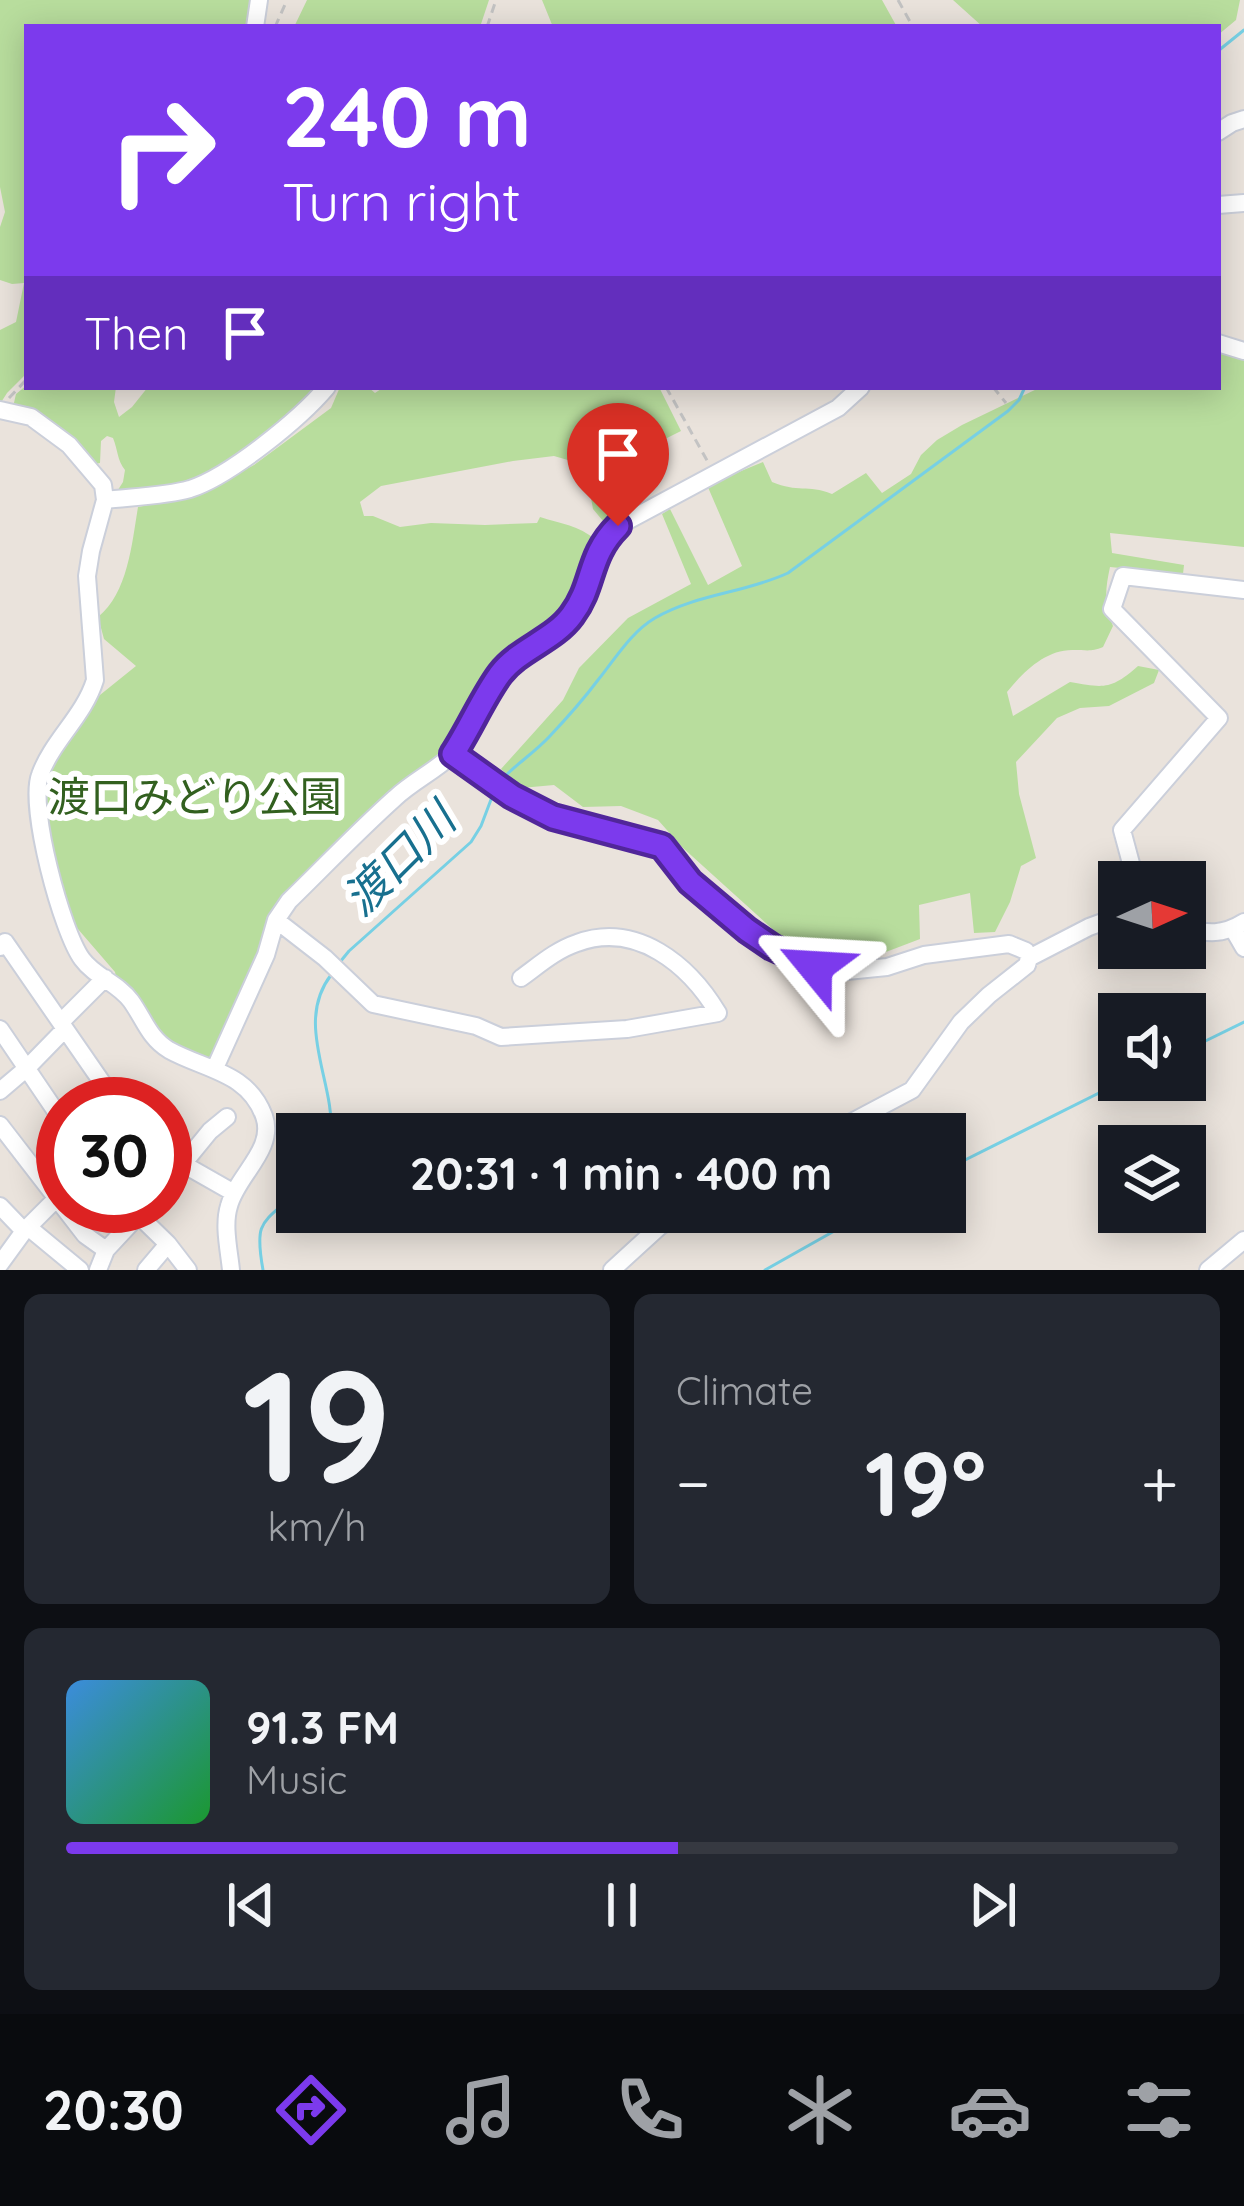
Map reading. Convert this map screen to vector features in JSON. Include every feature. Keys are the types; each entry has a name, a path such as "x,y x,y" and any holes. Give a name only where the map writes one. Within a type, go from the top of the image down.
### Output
{"street":[{"path":"105,500 190,489 236,465 325,390"},
{"path":"215,1068 266,955 275,920 398,794 453,754 501,672 563,626 575,611 604,540 618,526 838,409 858,390"},
{"path":"2,410 31,417 70,445 103,484 105,500 87,576 95,680 91,695 40,772 35,795 51,873 74,947 86,966 130,1000 154,1041 244,1085 262,1109 265,1143 227,1210 231,1270"},
{"path":"1130,861 1122,830 1219,718 1112,609 1123,576 1244,590"},
{"path":"453,754 512,796 553,817 662,846 690,882 747,930 815,967 847,971 887,967 924,955 1010,944 1026,951 1028,965 961,1022 912,1090 871,1113"},
{"path":"275,920 374,1004 501,1036 627,1029 718,1013 692,976 669,957 621,937 573,944 521,978"},
{"path":"1029,958 1098,924"},
{"path":"1206,933 1238,926 1244,948"},
{"path":"0,947 5,943 99,1077"},
{"path":"0,1091 27,1068 105,978"},
{"path":"0,1029 36,1082"},
{"path":"192,1152 227,1117"},
{"path":"0,1125 36,1168"},
{"path":"192,1168 234,1193"},
{"path":"0,1206 80,1270"},
{"path":"0,1264 36,1219"},
{"path":"84,1233 106,1250"},
{"path":"98,1270 120,1233"},
{"path":"158,1233 188,1270"},
{"path":"613,1270 652,1233"},
{"path":"1208,1270 1244,1240"},
{"path":"146,1270 167,1244"}],"path":[{"path":"2,410 24,382"},
{"path":"668,390 714,474"},
{"path":"995,390 1006,403"}],"green space":[{"path":"0,0 255,0 252,24 24,24 24,283 0,280 0,227 5,212 0,187"},
{"path":"307,0 489,0 481,24 295,24"},
{"path":"542,0 882,0 895,24 552,24"},
{"path":"953,0 1240,0 1236,20 1221,32 1221,24 980,24"},
{"path":"24,283 24,376 0,404 0,330 16,322"},
{"path":"1221,351 1244,357 1244,547 1110,533 1112,553 1184,565 1183,574 1110,567 1106,597 1113,626 1103,647 1045,658 1007,692 1013,716 1070,682 1107,685 1138,666 1159,670 1154,683 1109,706 1080,708 1057,718 1016,762 1036,858 1021,866 995,932 974,933 970,893 919,905 920,939 878,955 799,953 658,820 621,806 583,807 554,785 521,788 501,769 563,700 579,668 628,618 691,584 662,514 670,509 708,585 742,566 707,485 763,462 772,482 781,485 832,494 866,473 882,493 911,474 937,440 1035,390 1221,390"},
{"path":"24,387 116,390 119,417 146,390 316,390 297,411 204,479 116,493 125,470 113,438 101,441 100,463 95,464 59,428 13,407 16,394"},
{"name":"渡口みどり公園","path":"339,390 660,390 681,431 631,456 631,491 644,506 603,521 593,509 585,465 554,456 381,486 360,502 364,516 400,527 537,523 540,517 596,540 573,602 500,670 447,749 271,917 215,1068 174,1053 71,921 43,822 45,774 95,699 136,666 104,639 98,617 122,581 138,507 194,496 254,465 331,408"}],"waterway":[{"name":"渡口川","path":"1221,49 1244,30"},
{"name":"渡口川","path":"500,781 543,743 646,624 687,604 788,573 1008,411 1024,390"},
{"name":"渡口川","path":"340,962 471,842 495,789"},
{"name":"渡口川","path":"331,975 316,1013 331,1113"},
{"path":"1206,1041 1244,1022"},
{"path":"966,1160 1098,1094"},
{"name":"渡口川","path":"263,1270 261,1232 276,1211"},
{"path":"765,1270 831,1233"}],"route":[{"path":"618,526 595,557 575,611 563,626 501,672 453,754 512,796 553,817 662,846 690,882 747,930 815,967"}]}
